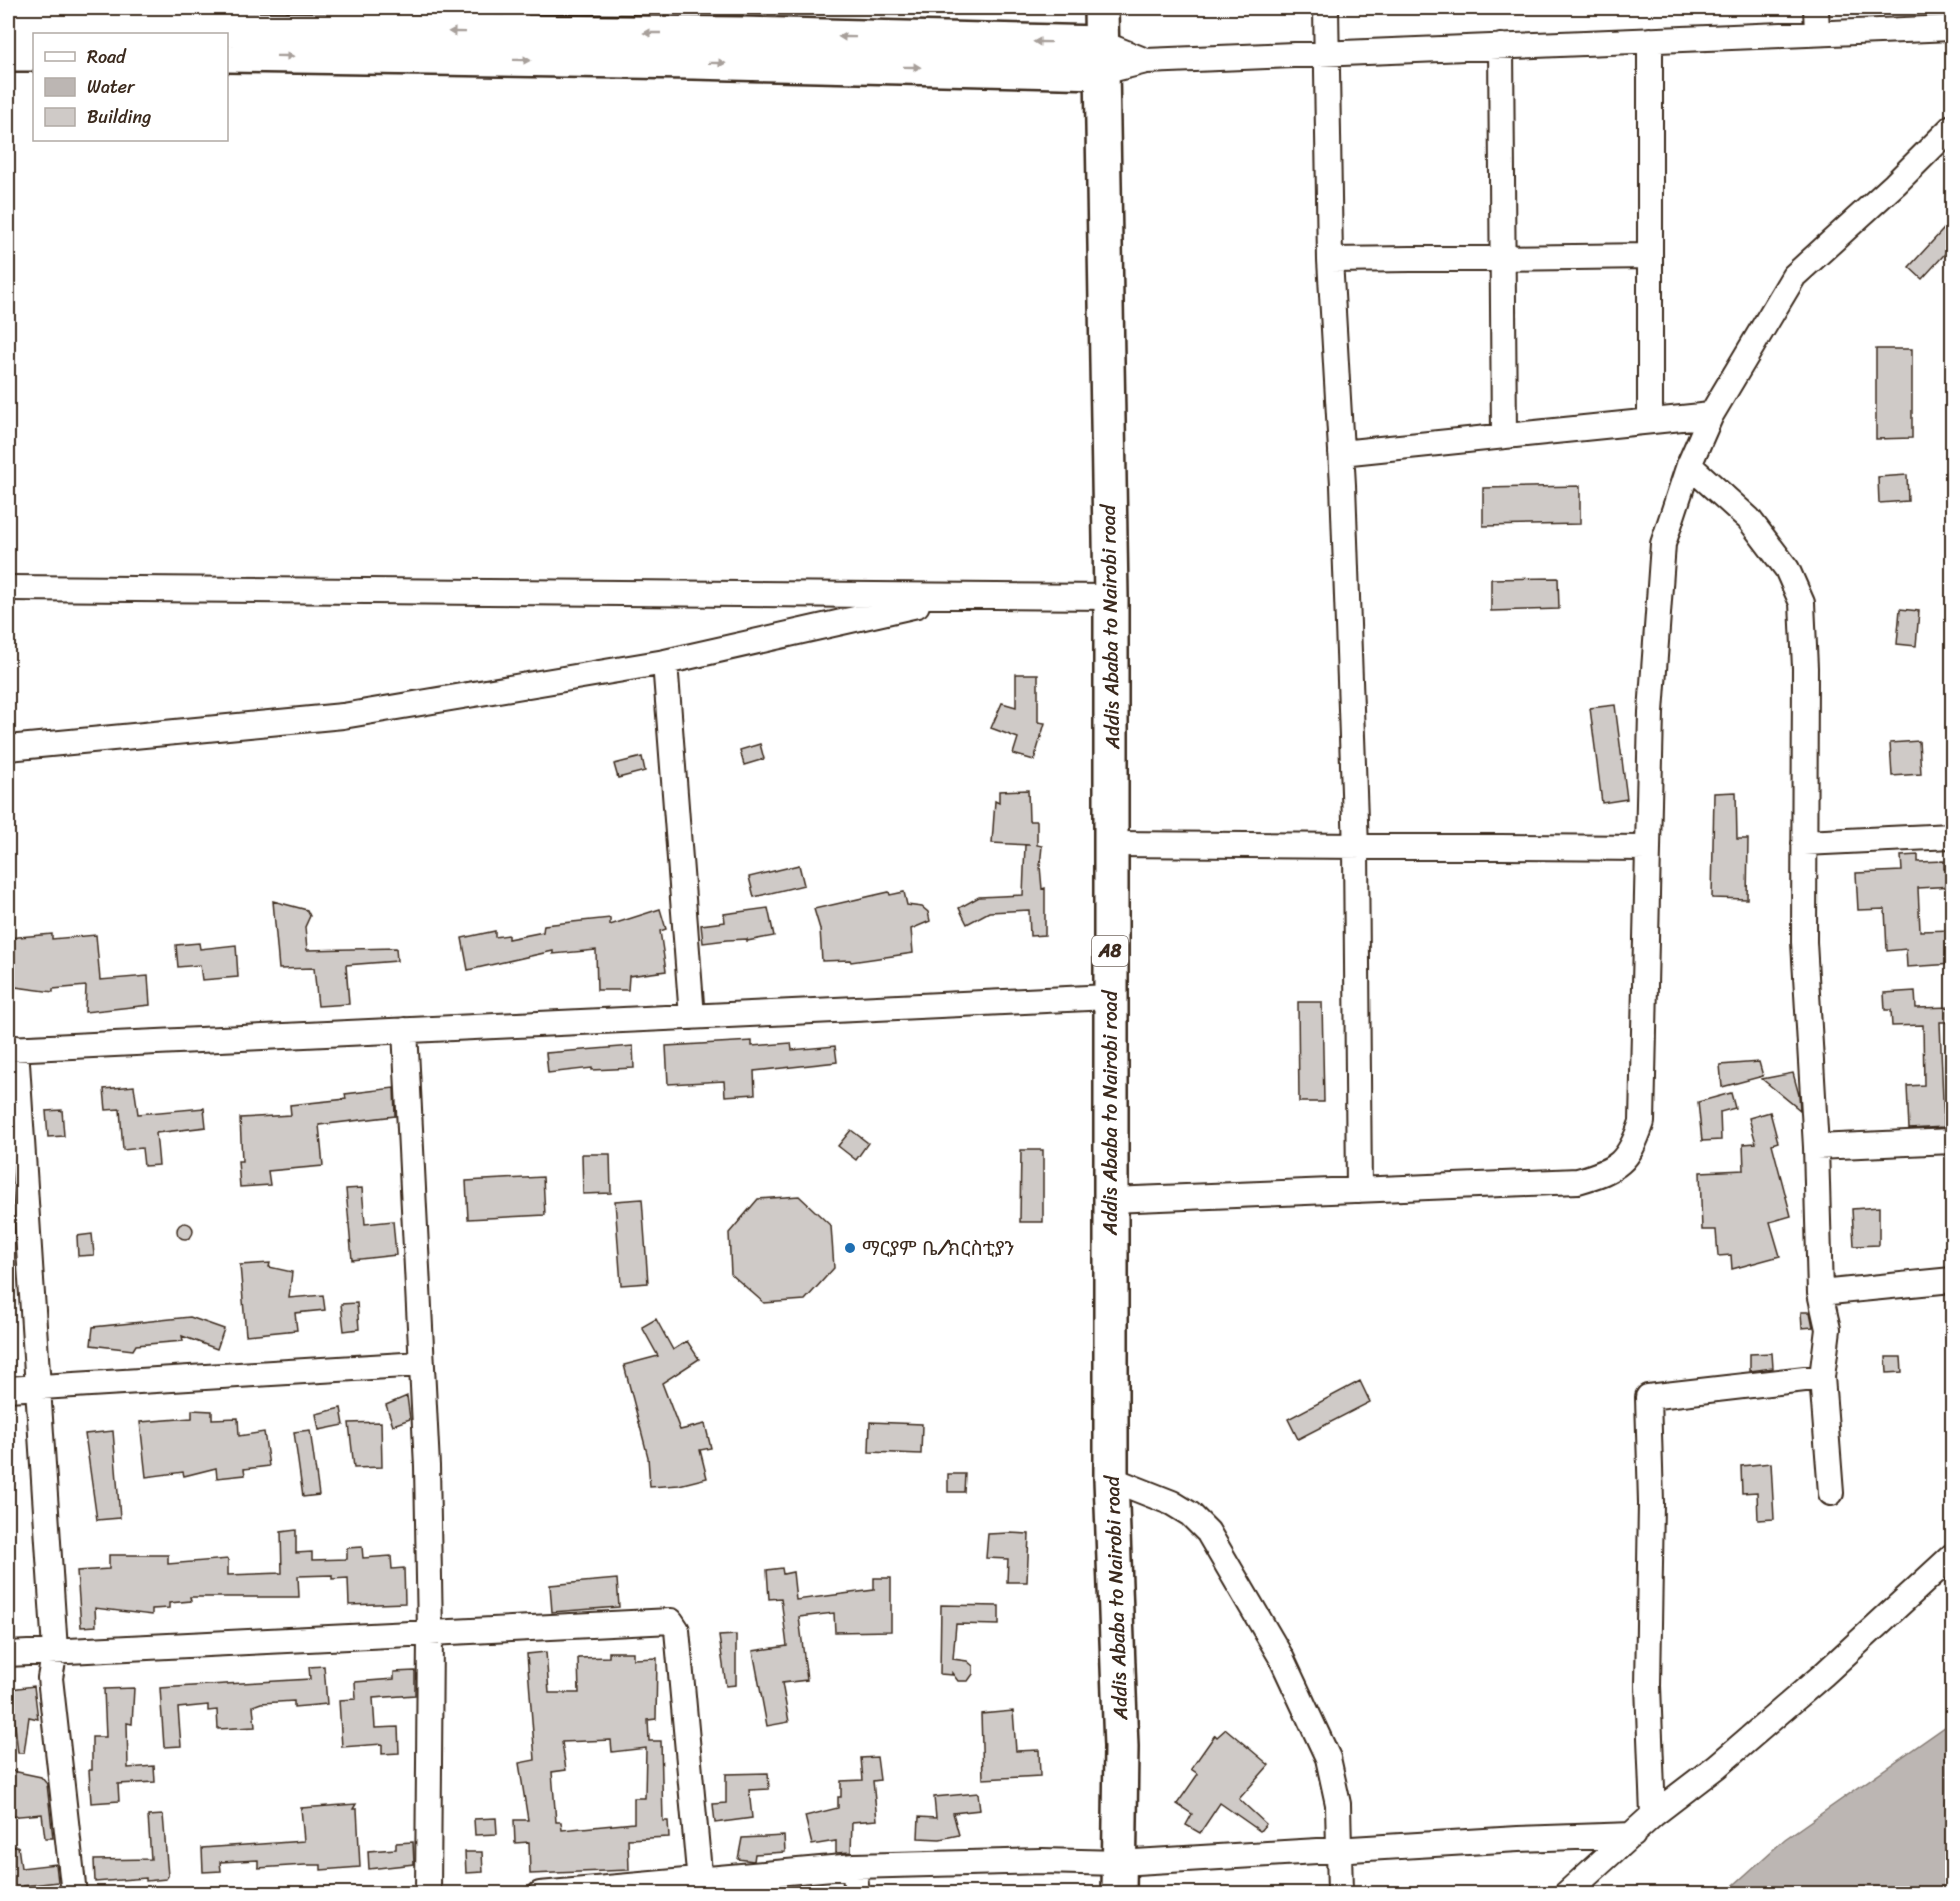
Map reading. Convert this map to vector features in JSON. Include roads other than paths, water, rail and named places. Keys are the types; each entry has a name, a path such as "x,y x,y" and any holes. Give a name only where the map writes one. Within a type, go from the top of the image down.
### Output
{"main road":[{"name":"Addis Ababa to Nairobi road","path":"1101,8 1111,597 1112,844 1109,997 1111,1479 1120,1713 1119,1878"},
{"path":"8,27 516,20 1101,58"},
{"path":"8,54 33,54"},
{"path":"228,55 693,62 1101,58"}],"street":[{"path":"1326,8 1330,260 1341,453 1356,848 1359,1190"},
{"path":"1816,8 1817,33"},
{"path":"1101,58 1146,61 1953,28"},
{"path":"1650,40 1650,421"},
{"path":"1501,46 1504,436"},
{"path":"1111,1200 1578,1181 1608,1173 1632,1150 1641,1122 1651,712 1663,544 1689,465 1711,415 1794,276 1895,184 1953,127"},
{"path":"1330,260 1650,256"},
{"path":"1341,453 1711,415"},
{"path":"1689,465 1749,519 1787,569 1802,603 1805,668 1804,942 1816,1147 1820,1293 1827,1329 1822,1377 1831,1493"},
{"path":"8,588 1111,597"},
{"path":"8,748 344,716 665,662 956,596"},
{"path":"665,662 692,1017"},
{"path":"1804,843 1953,836"},
{"path":"1112,844 1356,848 1648,848"},
{"path":"74,1893 64,1782 51,1688 51,1667 55,1650 12,1048 1109,997"},
{"path":"405,1030 426,1466 430,1633 428,1893"},
{"path":"1816,1147 1953,1141"},
{"path":"1820,1293 1953,1280"},
{"path":"8,1389 421,1364"},
{"path":"1653,1815 1648,1686 1651,1503 1648,1397 1822,1377"},
{"path":"1111,1479 1172,1503 1190,1514 1208,1532 1281,1658 1328,1758 1338,1804 1341,1851 1340,1893"},
{"path":"1566,1893 1634,1835 1653,1815 1717,1766 1823,1675 1953,1556"},
{"path":"8,1654 664,1619 671,1621 677,1630 700,1887"},
{"path":"540,1893 700,1887 854,1866 1042,1861 1119,1878 1341,1851 1529,1838 1634,1835"},
{"path":"854,1866 856,1893"}],"water":[{"path":"1952,1722 1952,1893 1725,1893 1785,1839"}],"place":[{"name":"ማርያም ቤ/ክርስቲያን","path":"850,1248"}]}
